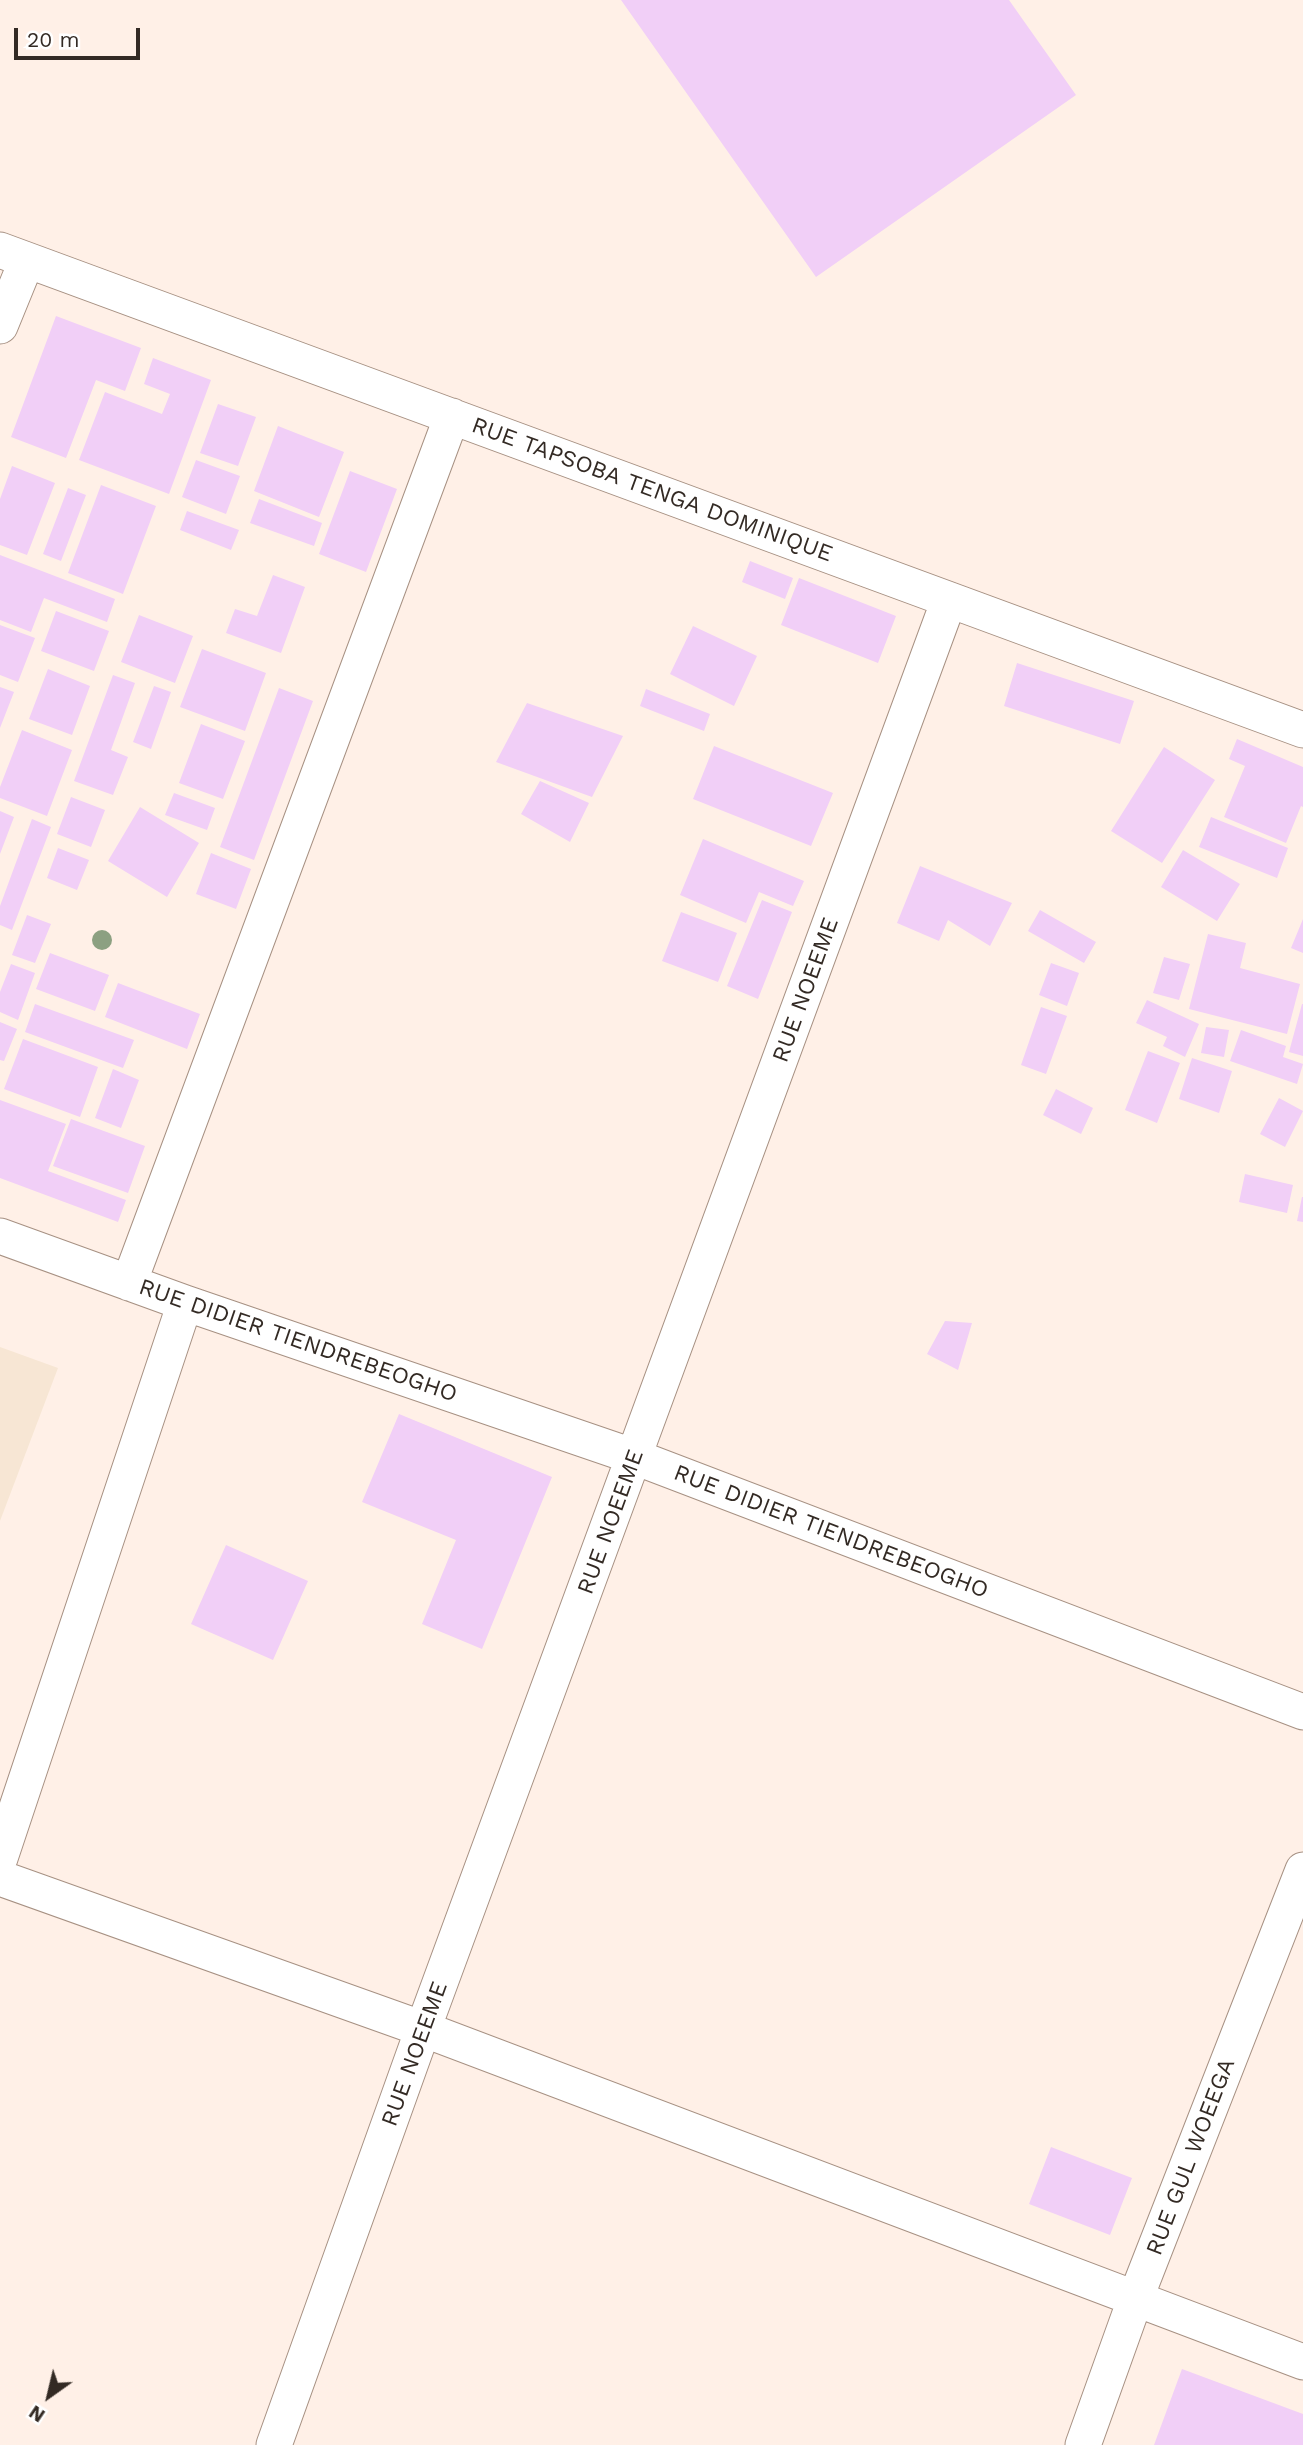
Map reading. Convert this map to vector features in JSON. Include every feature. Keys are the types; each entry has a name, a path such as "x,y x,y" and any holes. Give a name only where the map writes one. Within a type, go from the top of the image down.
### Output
{"street":[{"path":"0,326 13,255"},
{"name":"RUE TAPSOBA TENGA DOMINIQUE","path":"13,255 1303,730"},
{"path":"129,1283 453,416"},
{"name":"RUE NOEEME","path":"274,2445 423,2029 949,600"},
{"name":"RUE DIDIER TIENDREBEOGHO","path":"0,1236 185,1303 635,1457 1303,1712"},
{"path":"0,1858 185,1303"},
{"name":"RUE GUL WOEEGA","path":"1083,2445 1136,2297 1303,1870"},
{"path":"0,1878 423,2029 1303,2362"}],"shaded area":[{"path":"0,1347 58,1368 0,1521"}],"building":[{"path":"621,0 1009,0 1076,95 816,277"},
{"path":"56,316 141,348 125,391 96,380 66,458 11,437"},
{"path":"153,358 211,380 169,494 79,460 105,392 162,414 170,394 144,384"},
{"path":"218,404 256,417 238,466 200,453"},
{"path":"278,426 344,452 319,517 254,491"},
{"path":"196,460 240,476 226,514 182,497"},
{"path":"12,466 55,483 27,555 0,545 0,499"},
{"path":"350,471 397,489 366,572 319,554"},
{"path":"101,485 156,506 123,594 68,573"},
{"path":"68,488 86,495 61,561 43,554"},
{"path":"259,499 322,523 314,546 250,523"},
{"path":"187,511 239,530 231,550 180,530"},
{"path":"0,555 115,599 107,622 44,598 31,632 0,620"},
{"path":"750,561 793,578 785,599 742,582"},
{"path":"273,575 305,587 281,653 226,633 235,609 257,616"},
{"path":"799,578 896,616 878,663 781,625"},
{"path":"56,611 109,631 94,671 41,651"},
{"path":"139,615 193,636 175,683 121,662"},
{"path":"0,625 35,638 18,682 0,675"},
{"path":"693,626 757,656 734,706 670,674"},
{"path":"202,649 266,673 245,731 180,707"},
{"path":"1017,663 1134,701 1120,744 1004,706"},
{"path":"48,669 90,686 72,735 29,719"},
{"path":"113,675 135,683 111,750 128,757 113,795 74,781"},
{"path":"154,686 171,692 151,749 133,742"},
{"path":"0,687 14,692 0,728"},
{"path":"279,688 313,701 254,860 220,847"},
{"path":"646,689 710,714 704,731 640,706"},
{"path":"527,703 623,736 592,797 496,762"},
{"path":"201,724 245,741 223,799 179,783"},
{"path":"22,730 72,750 47,816 0,798 0,787"},
{"path":"1237,739 1303,767 1303,807 1301,806 1286,843 1224,817 1245,766 1229,759"},
{"path":"714,746 833,793 811,846 693,799"},
{"path":"1164,747 1215,780 1162,863 1111,831"},
{"path":"540,781 589,803 570,842 521,814"},
{"path":"174,793 215,808 207,830 165,815"},
{"path":"71,797 105,810 91,847 57,834"},
{"path":"140,807 199,843 167,897 108,861"},
{"path":"0,811 14,817 0,854"},
{"path":"1211,817 1288,848 1277,878 1199,847"},
{"path":"32,819 51,827 12,930 0,925 0,906"},
{"path":"703,839 804,881 793,906 759,892 746,923 680,895"},
{"path":"58,848 89,860 77,890 47,878"},
{"path":"1183,850 1240,884 1217,921 1161,887"},
{"path":"211,853 251,869 236,909 196,894"},
{"path":"920,866 1012,903 990,946 948,920 939,941 897,923"},
{"path":"762,900 792,912 758,999 727,986"},
{"path":"1040,910 1096,942 1084,963 1028,931"},
{"path":"681,912 737,933 718,982 662,961"},
{"path":"27,915 51,924 35,963 12,955"},
{"path":"1303,919 1303,953 1291,948"},
{"path":"1208,934 1246,943 1240,968 1300,984 1287,1034 1189,1009"},
{"path":"50,953 109,975 95,1011 36,989"},
{"path":"1164,957 1190,964 1179,1000 1153,993"},
{"path":"1051,963 1079,973 1067,1006 1039,995"},
{"path":"11,964 35,973 18,1020 0,1012 0,992"},
{"path":"118,983 200,1014 187,1049 105,1017"},
{"path":"1147,1000 1199,1024 1185,1057 1163,1046 1167,1037 1136,1023"},
{"path":"35,1004 134,1040 123,1068 25,1032"},
{"path":"1303,1004 1303,1056 1289,1052"},
{"path":"1041,1007 1067,1016 1046,1074 1021,1065"},
{"path":"0,1022 17,1029 4,1061 0,1060"},
{"path":"1206,1027 1229,1030 1224,1057 1201,1053"},
{"path":"1241,1030 1286,1046 1283,1057 1303,1064 1297,1084 1230,1061"},
{"path":"23,1039 98,1067 80,1117 4,1089"},
{"path":"1148,1051 1180,1063 1157,1123 1125,1110"},
{"path":"1192,1058 1232,1071 1219,1113 1179,1099"},
{"path":"113,1069 139,1080 121,1128 95,1118"},
{"path":"1056,1089 1093,1108 1081,1134 1043,1115"},
{"path":"1279,1098 1303,1111 1285,1147 1260,1134"},
{"path":"0,1100 66,1124 48,1171 126,1200 118,1222 0,1178"},
{"path":"71,1119 145,1146 128,1193 53,1166"},
{"path":"1245,1174 1293,1185 1287,1213 1239,1202"},
{"path":"1303,1197 1303,1222 1297,1221"},
{"path":"945,1321 972,1323 958,1370 927,1354"},
{"path":"399,1414 552,1477 482,1649 422,1624 456,1540 362,1502"},
{"path":"226,1545 308,1581 273,1660 191,1624"},
{"path":"1051,2147 1132,2178 1110,2235 1029,2204"},
{"path":"1182,2369 1303,2414 1303,2445 1154,2445"}]}
